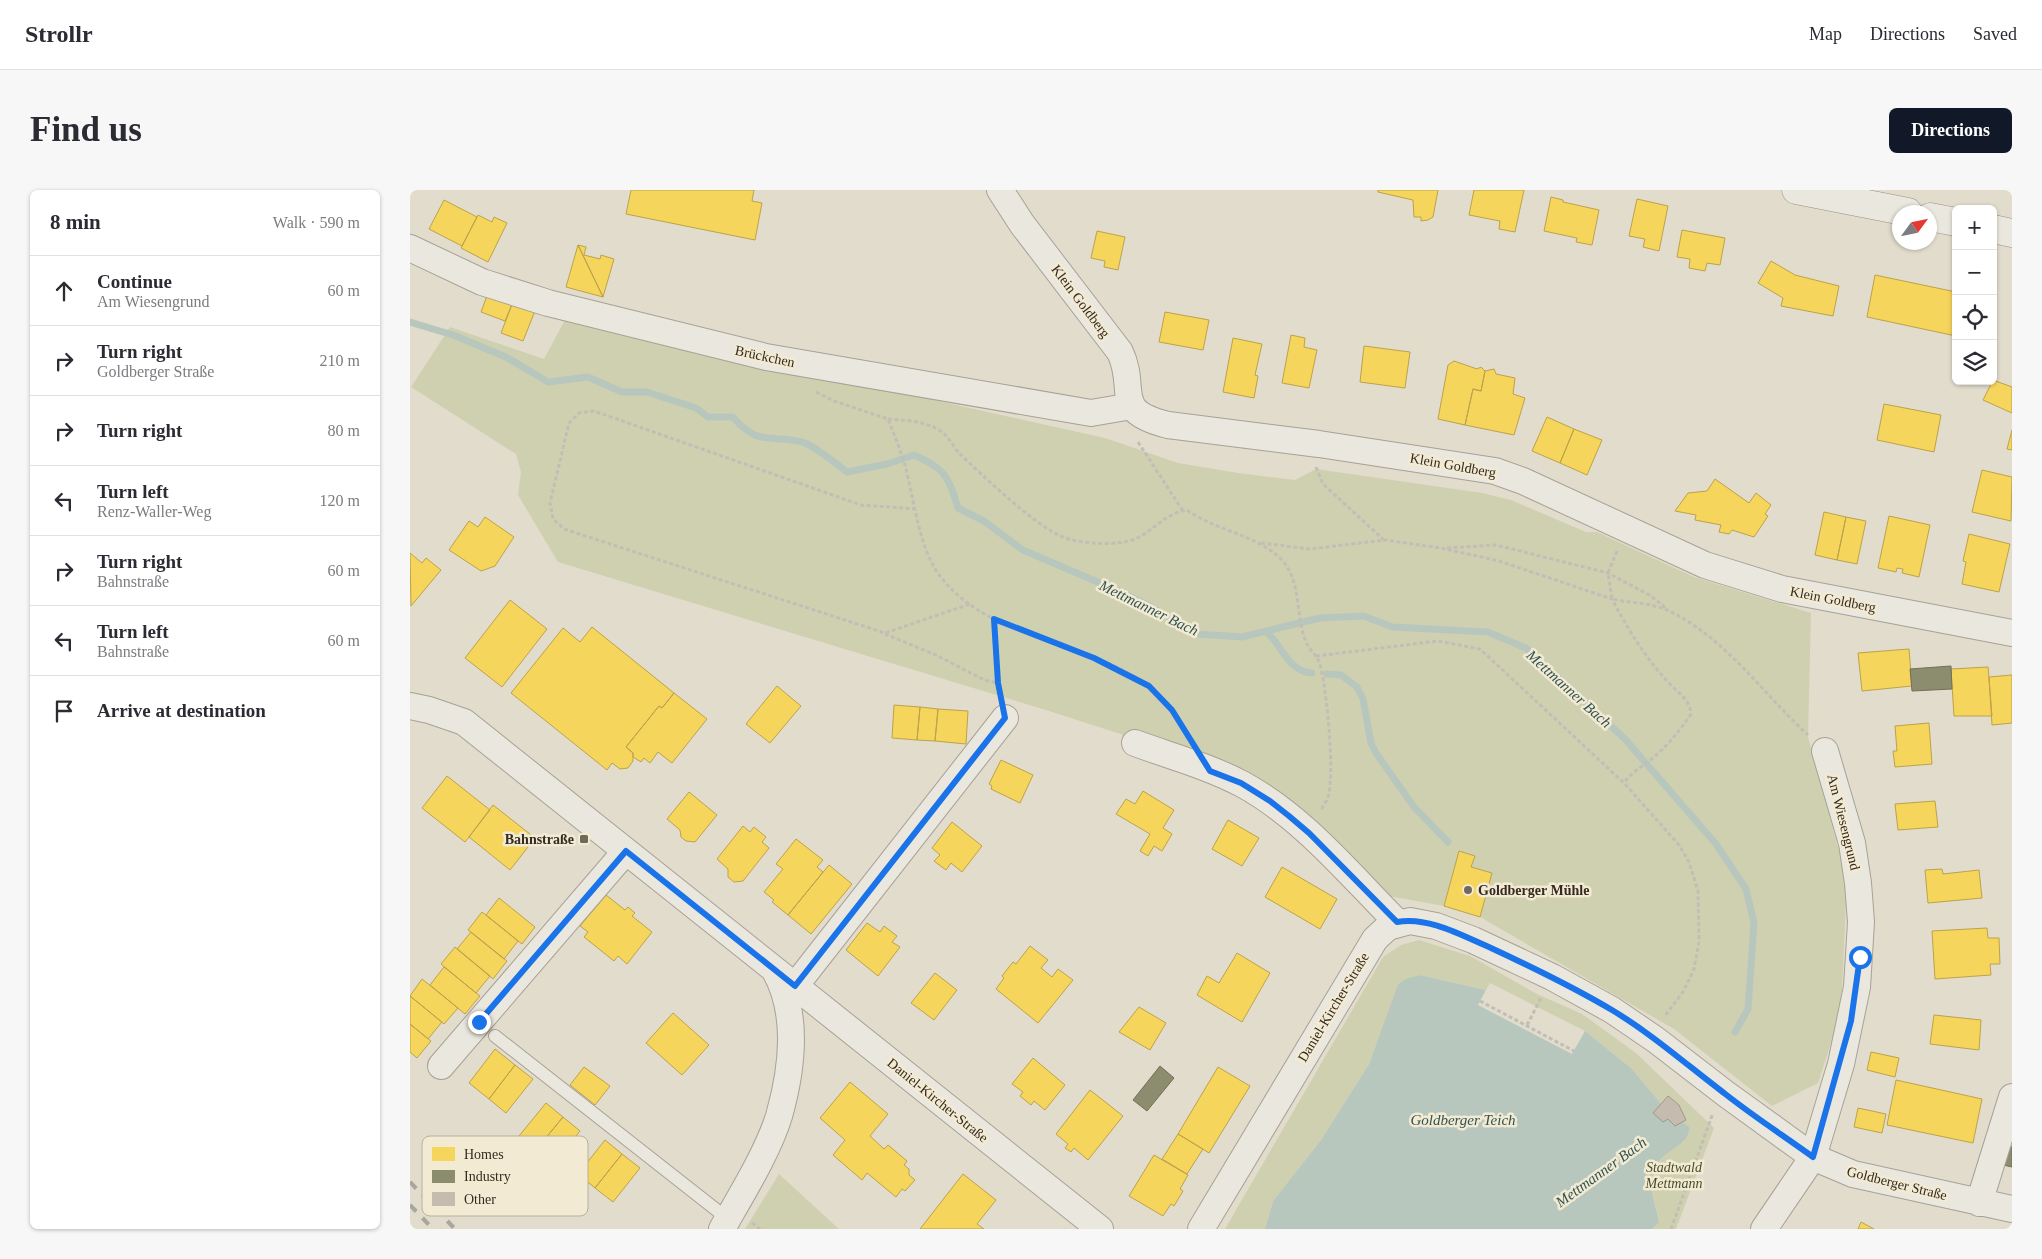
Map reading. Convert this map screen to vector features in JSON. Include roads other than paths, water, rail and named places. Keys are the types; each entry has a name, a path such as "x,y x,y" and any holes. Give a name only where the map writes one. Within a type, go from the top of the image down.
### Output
{"main road":[{"path":"1796,190 1837,194 1892,208"},
{"path":"1937,218 1952,221"},
{"path":"1997,230 2012,233"}],"street":[{"name":"Klein Goldberg","path":"1000,190 1022,224 1120,352 1125,365 1128,398 1132,406 1146,418 1168,425 1320,444 1495,471 1524,481 1705,565 1733,575 1782,589 2012,633"},
{"name":"Brückchen","path":"410,248 482,282 548,303 766,358 1091,413 1132,406"},
{"path":"410,706 464,722 785,978"},
{"path":"725,1224 778,1117 787,1076 790,1040 789,1003 784,988 785,978 1005,718"},
{"path":"1135,742 1241,783 1270,801 1309,833 1397,922"},
{"name":"Am Wiesengrund","path":"1764,1229 1813,1157 1851,1021 1860,948 1858,882 1852,843 1825,751"},
{"path":"441,1066 626,851"},
{"name":"Goldberger Straße","path":"1397,922 1414,921 1454,933 1552,977 1612,1010 1650,1035 1726,1094 1813,1157 1853,1174 2012,1209"},
{"name":"Daniel-Kircher-Straße","path":"1201,1229 1370,946 1382,932 1397,922"},
{"name":"Daniel-Kircher-Straße","path":"785,978 1100,1229"},
{"path":"1979,1203 2012,1097"}],"lane":[{"path":"495,1036 725,1224"}],"water":[{"name":"Goldberger Teich","path":"1420,975 1486,990 1478,1005 1572,1054 1585,1031 1631,1068 1663,1106 1690,1128 1684,1141 1661,1158 1654,1169 1651,1188 1659,1222 1652,1229 1265,1229 1273,1201 1321,1140 1369,1064 1398,984 1406,979"}],"waterway":[{"name":"Mettmanner Bach","path":"410,322 453,335 506,357 548,382 588,377 622,392 647,392 696,408 708,417 733,417 742,426 758,436 807,444 847,472 887,464 914,455 933,465 944,475 958,508 984,521 1023,550 1121,592 1153,608 1196,634 1242,637 1320,618 1364,616 1392,627 1488,632 1526,648 1625,739 1716,844 1746,889 1754,923 1748,1009 1735,1032"},
{"path":"1266,631 1291,663 1297,668 1312,673"},
{"path":"1327,674 1341,675 1357,687 1363,699 1371,743 1376,753 1414,807 1448,842"}],"railway":[{"path":"410,1182 422,1195"},
{"path":"410,1205 433,1229"},
{"path":"443,1216 455,1229"}],"place":[{"name":"Bahnstraße","path":"584,839"},
{"name":"Goldberger Mühle","path":"1468,890"}],"park label":[{"name":"Stadtwald Mettmann","path":"1674,1176"}]}
